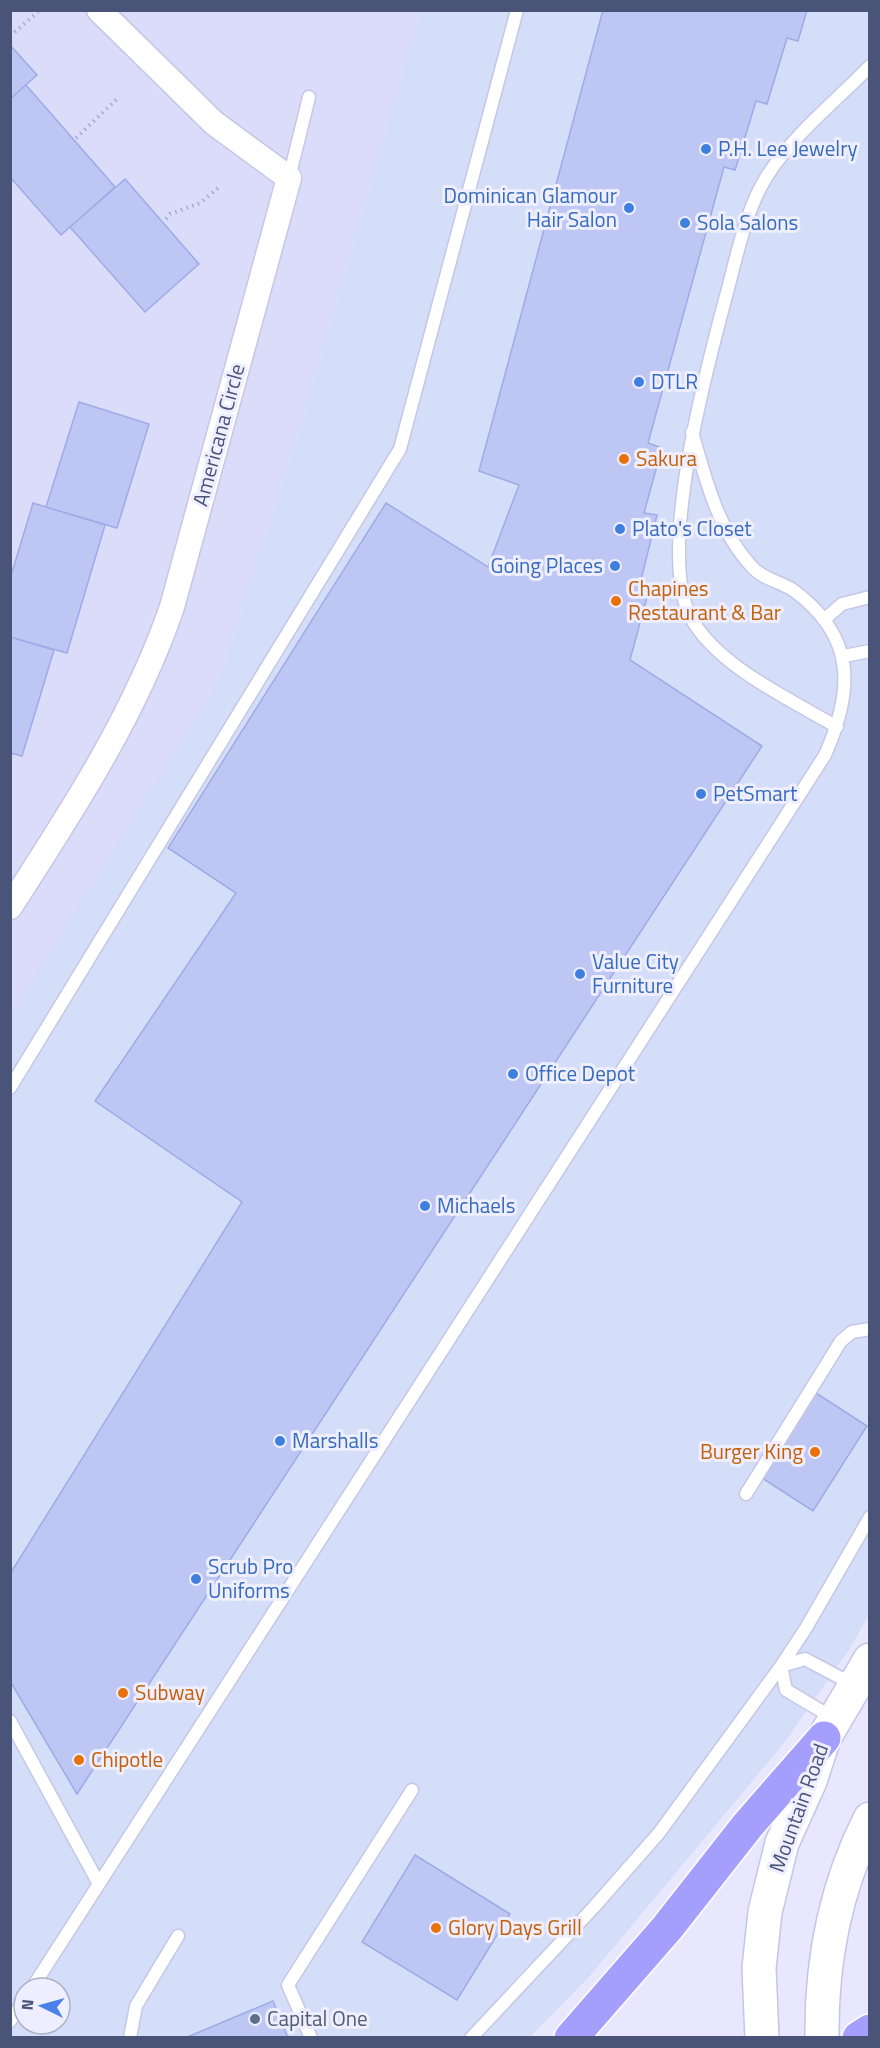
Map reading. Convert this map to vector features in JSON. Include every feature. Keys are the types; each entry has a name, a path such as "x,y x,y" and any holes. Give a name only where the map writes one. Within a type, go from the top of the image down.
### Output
{"main road":[{"name":"Mountain Road","path":"762,2037 759,1968 765,1912 782,1843 810,1781 829,1728 862,1673"},
{"path":"571,2037 667,1928 748,1825 829,1728"},
{"path":"822,2037 821,1996 831,1928 841,1893 870,1818"},
{"path":"859,2037 870,2031"}],"street":[{"path":"99,10 214,123 289,178"},
{"name":"Americana Circle","path":"10,907 115,736 156,655 172,607 289,178"}],"lane":[{"path":"10,1088 400,449 517,10"},
{"path":"837,727 740,669 708,642 690,615 681,580 680,536 692,432 743,233 758,193 768,175 788,149 870,66"},
{"path":"289,178 309,97"},
{"path":"40,1976 825,755 837,727 845,687 844,656 825,619 792,590 754,570 724,527 692,432"},
{"path":"825,619 842,604 870,597"},
{"path":"844,656 870,651"},
{"path":"746,1494 841,1341 852,1332 870,1329"},
{"path":"471,2037 594,1907 659,1833 781,1666 806,1628 870,1517"},
{"path":"781,1666 805,1659 862,1673"},
{"path":"781,1666 786,1690 829,1728"},
{"path":"10,1721 99,1884"},
{"path":"311,2037 288,1985 412,1790"},
{"path":"130,2037 136,2006 178,1936"}],"path":[{"path":"10,36 38,12"},
{"path":"76,138 119,97"},
{"path":"166,219 170,214 200,203 218,188"}],"shaded area":[{"path":"11,11 420,11 305,410 218,682 11,1017"},
{"path":"420,11 869,11 869,1615 849,1650 784,1743 589,1977 530,2037 11,2037 10,1017 218,682 305,410"}],"building":[{"path":"603,10 807,10 798,41 787,38 767,104 756,101 735,170 724,167 648,443 662,448 644,513 657,515 640,584 650,586 630,660 762,746 77,1794 10,1681 10,1574 242,1202 95,1101 236,893 168,848 386,503 488,567 519,485 479,471"},
{"path":"10,45 37,75 10,99"},
{"path":"26,85 115,187 61,235 10,177 10,99"},
{"path":"125,179 199,264 145,312 70,227"},
{"path":"79,402 149,424 117,528 46,507"},
{"path":"33,503 105,525 67,653 10,637 10,579"},
{"path":"10,637 54,650 22,756 10,753"},
{"name":"Burger King","path":"816,1393 867,1426 813,1511 762,1478"},
{"name":"Glory Days Grill","path":"415,1855 510,1914 457,2000 362,1942"},
{"name":"Capital One","path":"273,2001 288,2038 185,2038"}],"place":[{"name":"P.H. Lee Jewelry","path":"706,149"},
{"name":"Dominican Glamour Hair Salon","path":"629,208"},
{"name":"Sola Salons","path":"685,223"},
{"name":"DTLR","path":"639,382"},
{"name":"Sakura","path":"624,459"},
{"name":"Plato's Closet","path":"620,529"},
{"name":"Going Places","path":"615,566"},
{"name":"Chapines Restaurant & Bar","path":"616,601"},
{"name":"PetSmart","path":"701,794"},
{"name":"Value City Furniture","path":"580,974"},
{"name":"Office Depot","path":"513,1074"},
{"name":"Michaels","path":"425,1206"},
{"name":"Marshalls","path":"280,1441"},
{"name":"Burger King","path":"815,1452"},
{"name":"Scrub Pro Uniforms","path":"196,1579"},
{"name":"Subway","path":"123,1693"},
{"name":"Chipotle","path":"79,1760"},
{"name":"Glory Days Grill","path":"436,1928"},
{"name":"Capital One","path":"255,2019"}]}
